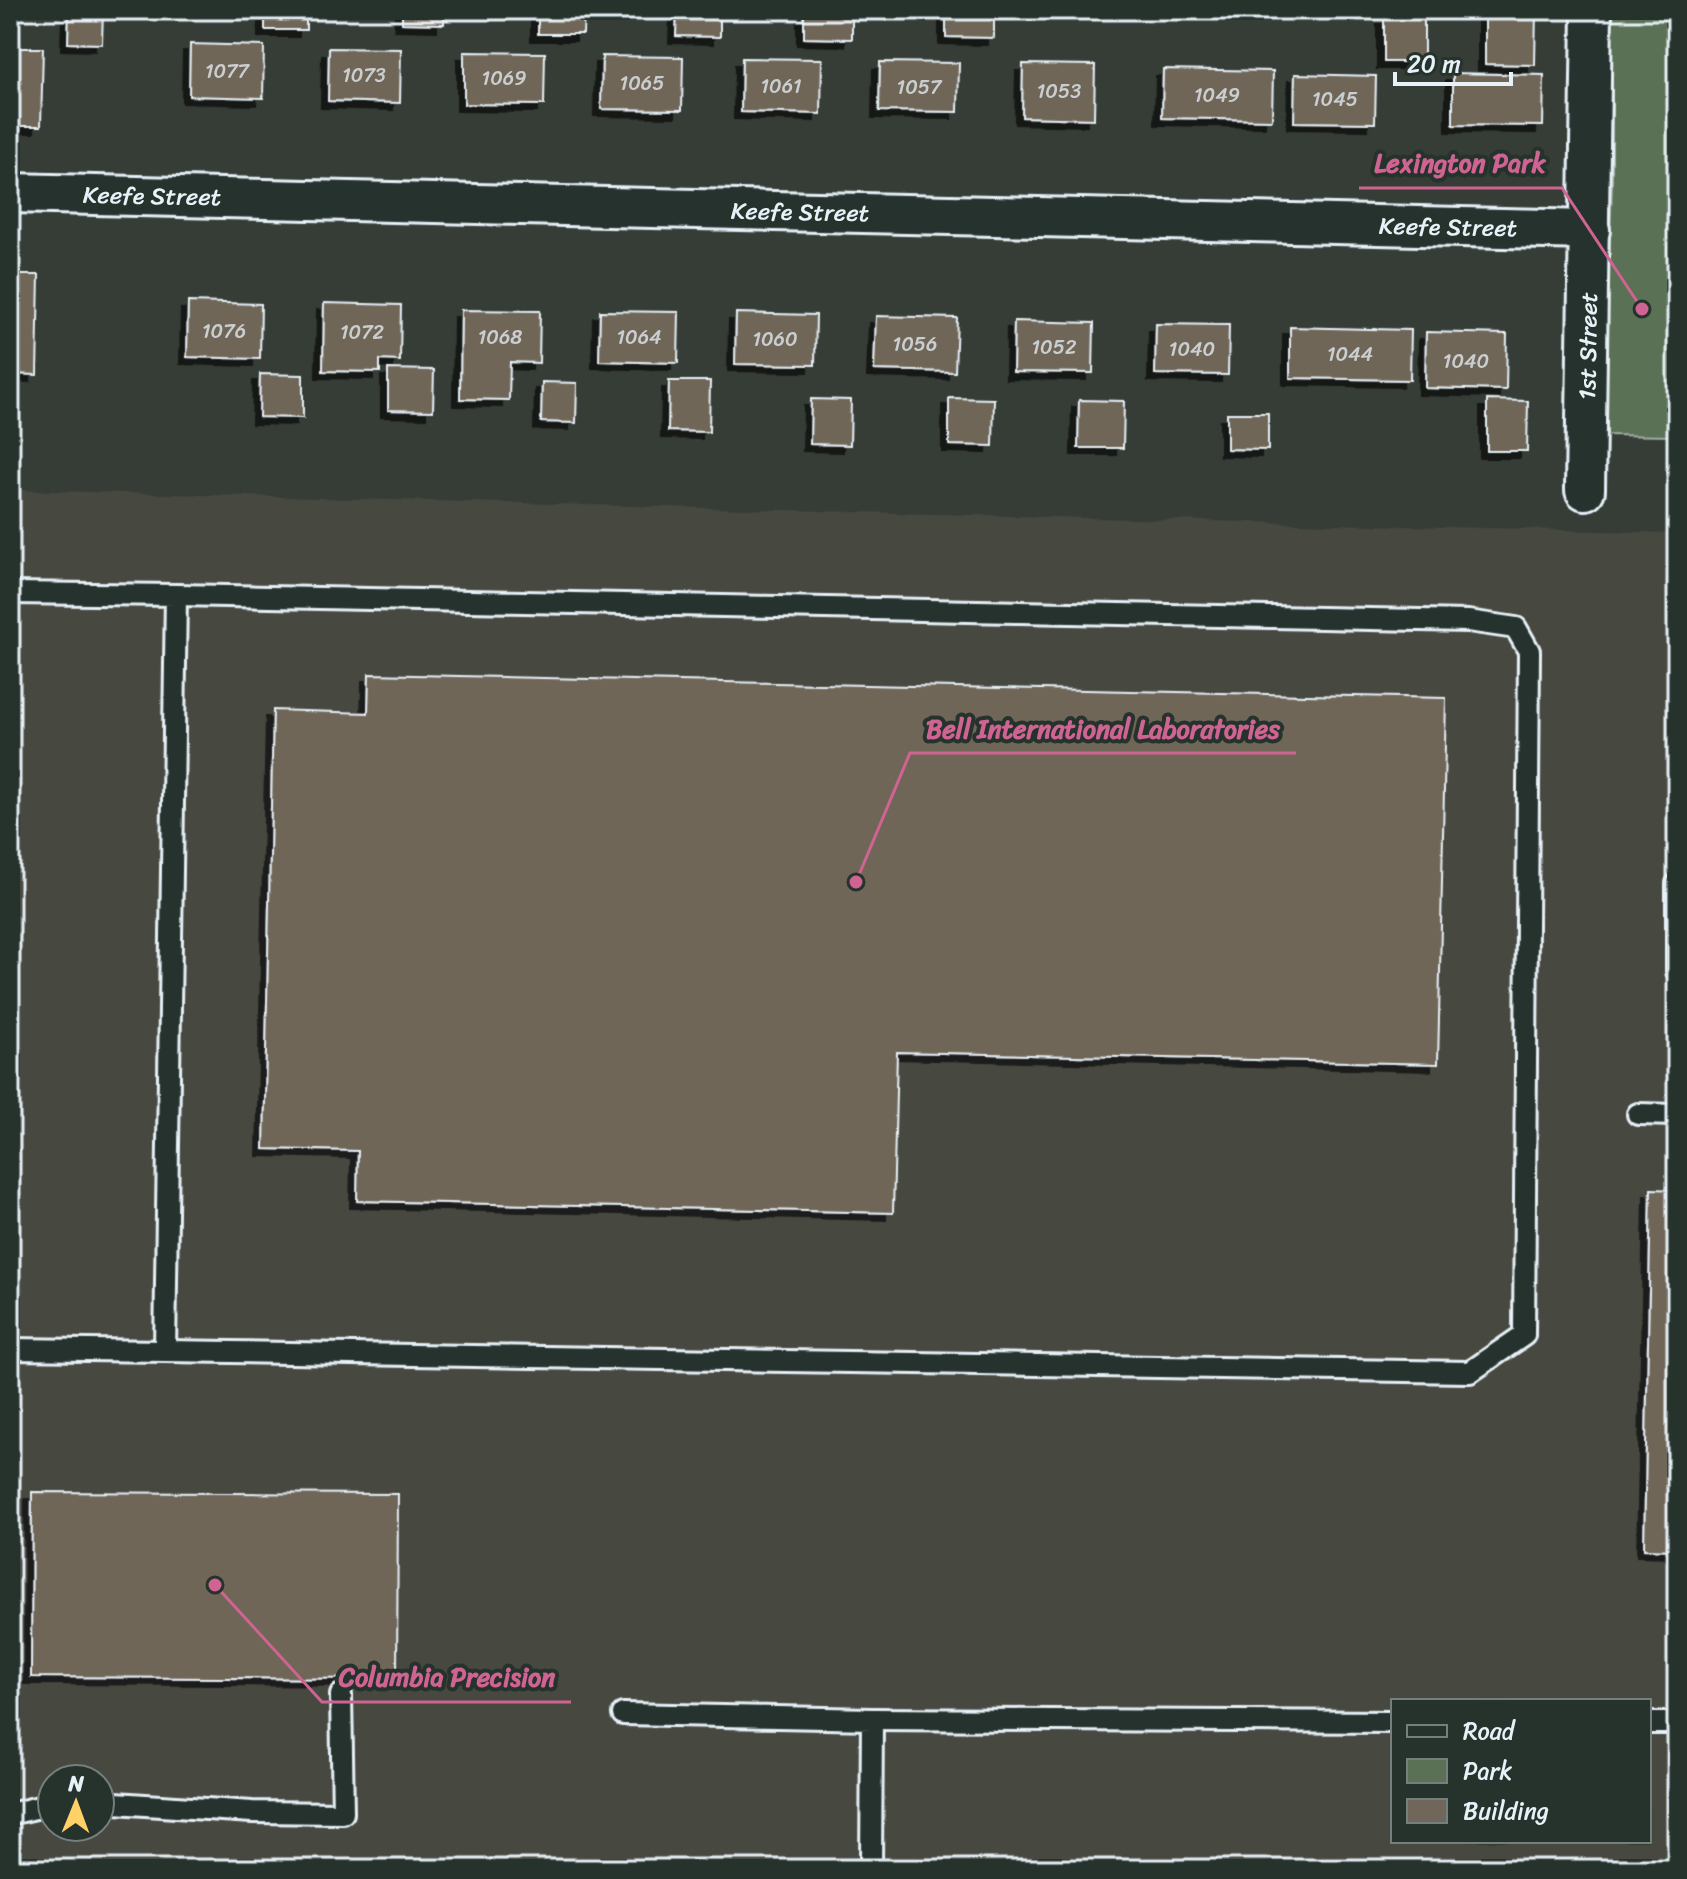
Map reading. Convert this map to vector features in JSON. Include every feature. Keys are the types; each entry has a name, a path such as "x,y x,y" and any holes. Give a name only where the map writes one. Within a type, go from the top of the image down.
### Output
{"street":[{"name":"1st Street","path":"1585,490 1592,10"},
{"name":"Keefe Street","path":"10,193 1590,230"}],"lane":[{"path":"10,593 1468,621 1516,628 1529,651 1524,1335 1470,1372 10,1349"},
{"path":"165,1351 176,595"},
{"path":"1677,884 1677,971"},
{"path":"1638,1114 1677,1115"},
{"path":"116,1803 252,1812 343,1813 341,1695"},
{"path":"623,1714 872,1719 1391,1722"},
{"path":"871,1869 872,1719"},
{"path":"1651,1723 1677,1723"},
{"path":"10,1814 36,1808"}],"shaded area":[{"path":"10,490 1677,533 1677,1869 10,1869"}],"green space":[{"path":"1612,10 1677,10 1677,436 1603,435 1612,184"}],"building":[{"path":"69,10 103,10 102,44 68,43"},
{"path":"265,10 306,10 306,30 265,30"},
{"path":"402,10 444,10 444,24 402,23"},
{"path":"538,10 584,10 583,34 538,34"},
{"path":"677,10 720,10 720,37 676,36"},
{"path":"804,10 852,10 852,39 804,38"},
{"path":"946,10 994,10 994,38 946,37"},
{"path":"1485,10 1536,10 1535,65 1485,64"},
{"path":"1384,17 1424,17 1424,62 1384,62"},
{"path":"190,44 264,46 263,98 189,96"},
{"path":"10,48 43,48 41,126 10,126"},
{"path":"329,48 401,49 400,103 328,101"},
{"path":"464,52 545,53 544,105 464,104"},
{"path":"602,56 683,57 682,110 601,109"},
{"path":"742,58 822,59 821,114 741,112"},
{"path":"880,62 959,63 958,112 879,111"},
{"path":"1023,64 1095,65 1094,119 1022,117"},
{"path":"1163,69 1273,71 1272,120 1162,118"},
{"path":"1453,73 1544,75 1543,126 1453,125"},
{"path":"1295,74 1376,76 1375,123 1294,122"},
{"path":"10,275 39,275 37,375 10,374"},
{"path":"188,302 261,304 260,359 187,357"},
{"path":"324,303 401,305 400,361 380,360 380,372 323,371"},
{"path":"461,310 540,311 539,363 510,362 509,400 460,399"},
{"path":"600,311 679,312 678,363 599,361"},
{"path":"736,313 816,315 815,365 735,364"},
{"path":"876,316 957,318 955,372 874,370"},
{"path":"1014,321 1094,323 1093,373 1013,372"},
{"path":"1156,324 1229,325 1228,375 1155,374"},
{"path":"1290,327 1411,330 1410,380 1290,378"},
{"path":"1426,332 1507,334 1506,390 1425,388"},
{"path":"388,369 434,370 433,411 388,410"},
{"path":"260,374 303,375 303,418 259,417"},
{"path":"669,381 710,381 709,432 668,431"},
{"path":"542,382 577,383 576,423 541,422"},
{"path":"949,398 994,399 993,446 949,445"},
{"path":"811,399 851,400 850,445 810,444"},
{"path":"1079,400 1124,401 1123,448 1078,448"},
{"path":"1487,400 1528,401 1527,451 1487,451"},
{"path":"1227,413 1268,413 1268,450 1227,449"},
{"path":"369,674 1446,698 1438,1064 897,1052 893,1213 357,1201 358,1151 264,1149 273,710 368,713"},
{"path":"1651,1189 1677,1190 1677,1550 1644,1549"},
{"path":"32,1492 398,1494 397,1679 31,1677"}],"place":[{"name":"Lexington Park","path":"1642,309"},
{"name":"Bell International Laboratories","path":"856,882"},
{"name":"Columbia Precision","path":"215,1585"}]}
